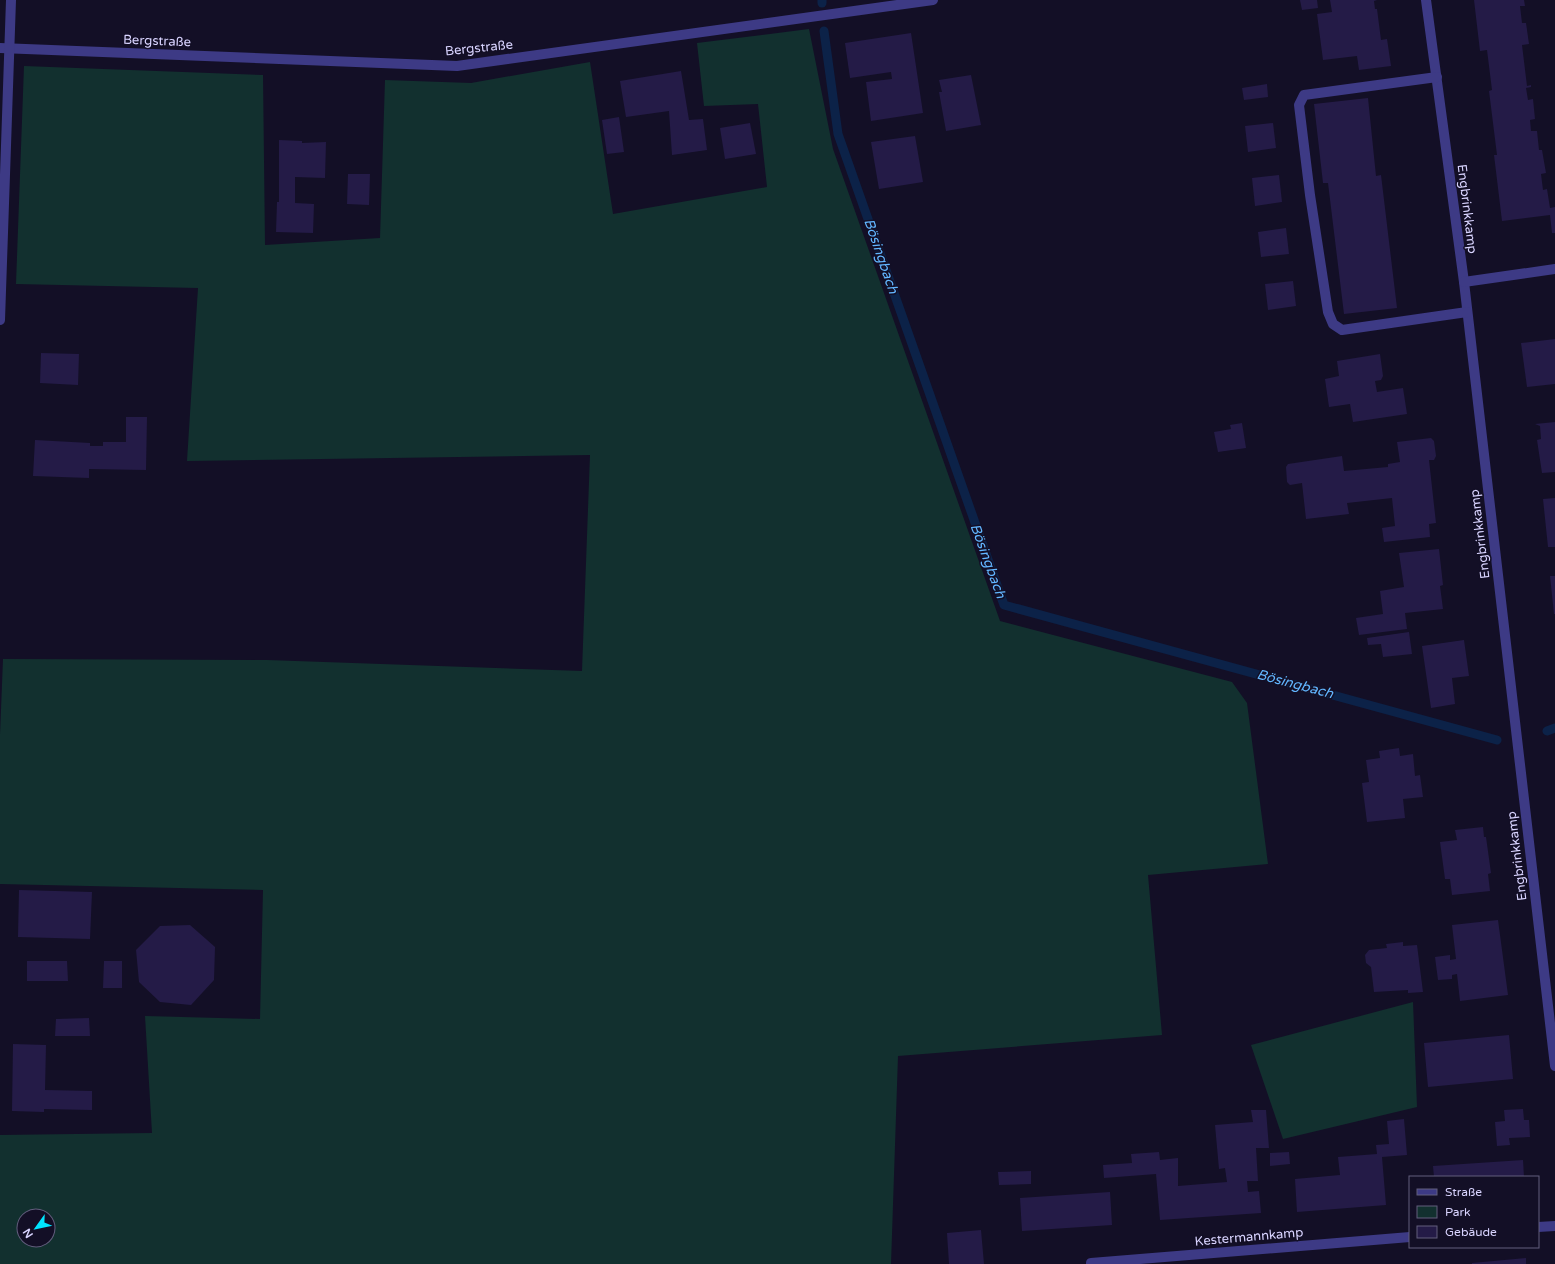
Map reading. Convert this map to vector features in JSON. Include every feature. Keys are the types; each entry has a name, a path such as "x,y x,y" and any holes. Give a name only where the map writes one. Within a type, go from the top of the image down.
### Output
{"street":[{"path":"0,320 5,48 11,0"},
{"name":"Bergstraße","path":"5,48 457,66 932,0"},
{"name":"Engbrinkkamp","path":"1426,0 1464,282 1555,1066"},
{"path":"1437,78 1304,95 1299,105 1310,196 1328,312 1333,324 1342,330 1467,312"},
{"path":"1464,282 1555,269"},
{"path":"1539,1227 1555,1226"},
{"name":"Kestermannkamp","path":"1091,1264 1091,1262 1409,1237"}],"green space":[{"path":"809,29 833,149 1000,621 1232,682 1247,703 1268,864 1148,875 1162,1035 898,1056 891,1264 0,1264 0,1135 152,1133 145,1016 260,1019 263,890 0,884 0,735 3,659 267,660 582,671 590,455 187,461 198,288 16,284 24,66 263,75 265,245 380,238 385,80 471,83 590,62 613,214 767,187 758,104 704,106 697,43"},
{"path":"1413,1002 1417,1107 1283,1139 1251,1045"}],"building":[{"path":"1300,0 1317,0 1318,8 1302,10"},
{"path":"1330,0 1377,0 1374,1 1375,9 1377,9 1381,40 1387,39 1391,66 1359,70 1357,56 1323,60 1317,14 1332,12"},
{"path":"1474,0 1524,0 1525,6 1520,6 1522,23 1526,23 1529,44 1522,45 1527,86 1531,85 1531,87 1526,88 1528,100 1533,99 1535,119 1530,120 1531,131 1537,131 1539,150 1542,150 1546,173 1541,174 1543,190 1547,189 1550,208 1555,207 1555,233 1552,233 1550,215 1502,221 1494,155 1497,155 1489,91 1492,90 1487,50 1480,51"},
{"path":"911,33 923,113 871,121 866,82 892,79 891,72 850,78 845,43"},
{"path":"681,71 689,120 703,119 707,150 672,155 669,111 626,117 620,81"},
{"path":"971,75 981,125 946,131 939,92 942,92 939,80"},
{"path":"1267,84 1268,97 1244,100 1242,88"},
{"path":"1368,98 1376,176 1381,175 1397,308 1344,314 1328,183 1323,183 1314,104"},
{"path":"619,117 624,152 607,154 602,120"},
{"path":"750,123 756,154 725,159 720,128"},
{"path":"1273,123 1276,148 1248,152 1245,126"},
{"path":"915,136 923,182 879,189 871,142"},
{"path":"279,140 302,141 302,143 326,142 325,178 295,177 295,203 314,204 313,233 276,232 277,202 279,202"},
{"path":"348,174 370,174 369,205 347,204"},
{"path":"1279,175 1282,202 1255,206 1252,178"},
{"path":"1286,228 1289,254 1261,257 1258,232"},
{"path":"1293,281 1296,306 1268,310 1265,284"},
{"path":"1555,339 1555,384 1527,387 1521,343"},
{"path":"41,353 79,354 78,385 40,383"},
{"path":"1380,354 1383,376 1381,380 1375,381 1377,392 1403,388 1407,414 1353,422 1350,404 1329,407 1325,379 1339,376 1337,361"},
{"path":"126,417 147,417 146,470 89,469 89,478 33,476 35,440 90,443 90,446 103,446 103,442 126,442"},
{"path":"1555,422 1555,472 1542,473 1537,440 1541,439 1540,426 1535,424"},
{"path":"1242,423 1246,448 1218,452 1214,432 1231,429 1230,425"},
{"path":"1431,438 1434,441 1436,456 1434,460 1429,460 1436,523 1429,524 1430,537 1384,542 1382,528 1395,526 1392,498 1347,503 1349,514 1306,519 1302,483 1290,485 1287,482 1286,467 1288,464 1342,456 1344,471 1388,467 1388,464 1400,462 1397,442"},
{"path":"1555,498 1555,547 1548,547 1543,499"},
{"path":"1439,549 1443,585 1440,586 1443,609 1405,613 1407,629 1359,635 1356,618 1383,614 1380,591 1404,587 1399,553"},
{"path":"1550,576 1555,576 1555,614 1554,614"},
{"path":"1409,632 1412,654 1383,657 1381,644 1368,645 1367,638"},
{"path":"1464,640 1469,676 1452,678 1455,704 1431,708 1422,646"},
{"path":"1399,748 1400,756 1413,754 1415,776 1420,775 1423,797 1403,799 1405,818 1367,822 1362,783 1369,782 1366,760 1380,758 1379,751"},
{"path":"1483,827 1484,837 1486,837 1491,873 1488,874 1490,891 1452,895 1450,879 1445,879 1440,842 1457,840 1455,830"},
{"path":"19,890 92,892 90,939 18,937"},
{"path":"1498,920 1508,995 1460,1001 1457,974 1452,975 1452,979 1438,980 1435,957 1450,955 1450,960 1456,959 1452,925"},
{"path":"190,925 215,947 214,980 191,1005 160,1002 139,982 136,950 160,926"},
{"path":"1403,942 1403,946 1417,945 1423,992 1408,993 1408,990 1374,992 1371,967 1366,963 1365,955 1369,950 1387,948 1386,944"},
{"path":"27,961 67,961 68,981 27,981"},
{"path":"104,961 122,961 122,988 103,988"},
{"path":"89,1018 90,1036 55,1036 56,1019"},
{"path":"1509,1035 1513,1079 1428,1087 1424,1043"},
{"path":"13,1044 46,1045 45,1090 92,1091 92,1110 44,1109 44,1112 12,1111"},
{"path":"1523,1109 1524,1120 1529,1120 1530,1137 1509,1138 1510,1145 1497,1146 1495,1122 1505,1121 1504,1110"},
{"path":"1251,1110 1266,1110 1269,1148 1256,1148 1258,1181 1247,1181 1248,1192 1259,1191 1261,1213 1160,1220 1156,1174 1104,1178 1103,1165 1132,1163 1131,1154 1159,1152 1160,1160 1178,1158 1178,1186 1227,1182 1225,1168 1219,1169 1215,1125 1253,1122"},
{"path":"1404,1119 1407,1155 1382,1157 1386,1205 1297,1212 1295,1179 1340,1175 1338,1157 1377,1154 1376,1145 1389,1144 1387,1121"},
{"path":"1289,1152 1290,1164 1270,1166 1270,1153"},
{"path":"1523,1160 1524,1176 1434,1176 1433,1166"},
{"path":"1031,1171 1031,1184 999,1185 998,1172"},
{"path":"1110,1192 1112,1225 1022,1231 1020,1198"},
{"path":"981,1230 984,1264 949,1264 947,1233"},
{"path":"1526,1258 1526,1264 1472,1264 1472,1263"}],"waterway":[{"name":"Bösingbach","path":"824,31 838,134 1004,605 1497,740"},
{"name":"Bösingbach","path":"1547,731 1555,728"}]}
